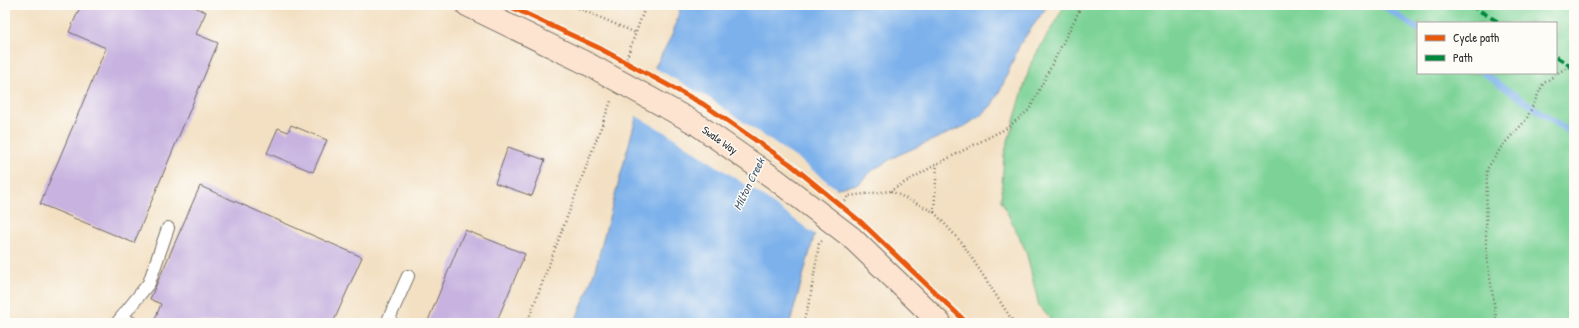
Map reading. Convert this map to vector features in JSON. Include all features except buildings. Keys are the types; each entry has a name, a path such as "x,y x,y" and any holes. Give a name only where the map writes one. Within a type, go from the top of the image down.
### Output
{"main road":[{"name":"Swale Way","path":"467,5 588,64 695,123 775,178 851,237 940,323"}],"lane":[{"path":"132,323 119,321 149,283 168,228"},
{"path":"387,323 408,276"}],"path":[{"path":"571,5 636,33"},
{"path":"623,68 646,5"},
{"path":"1014,323 962,243 934,212 890,191 937,164 1007,128 1029,110 1082,5"},
{"path":"617,58 630,65"},
{"path":"1557,74 1574,65"},
{"path":"1497,323 1486,244 1487,169 1502,146 1526,120 1543,84 1556,74"},
{"path":"527,323 613,96"},
{"path":"934,212 937,164"},
{"path":"838,203 844,208"}],"green space":[{"path":"1065,5 1574,5 1574,323 1054,323 1039,306 1026,251 1001,200 1004,155 1031,63"}],"water":[{"name":"Milton Creek","path":"681,5 1048,5 1020,44 1001,89 991,106 980,116 965,126 896,156 873,170 858,184 837,188 815,233 790,323 574,323 586,296 596,266 637,114 654,69 673,33"}],"pier":[{"path":"653,67 709,98 802,162 838,190 816,235 758,193 665,132 634,115"}],"waterway":[{"path":"1382,5 1417,28"},
{"path":"1484,74 1574,135"}],"marked path":[{"path":"1470,5 1498,22"},
{"path":"1557,58 1574,68"}],"cycle path":[{"path":"507,5 597,47 703,104 790,164 862,223 967,323"}]}
